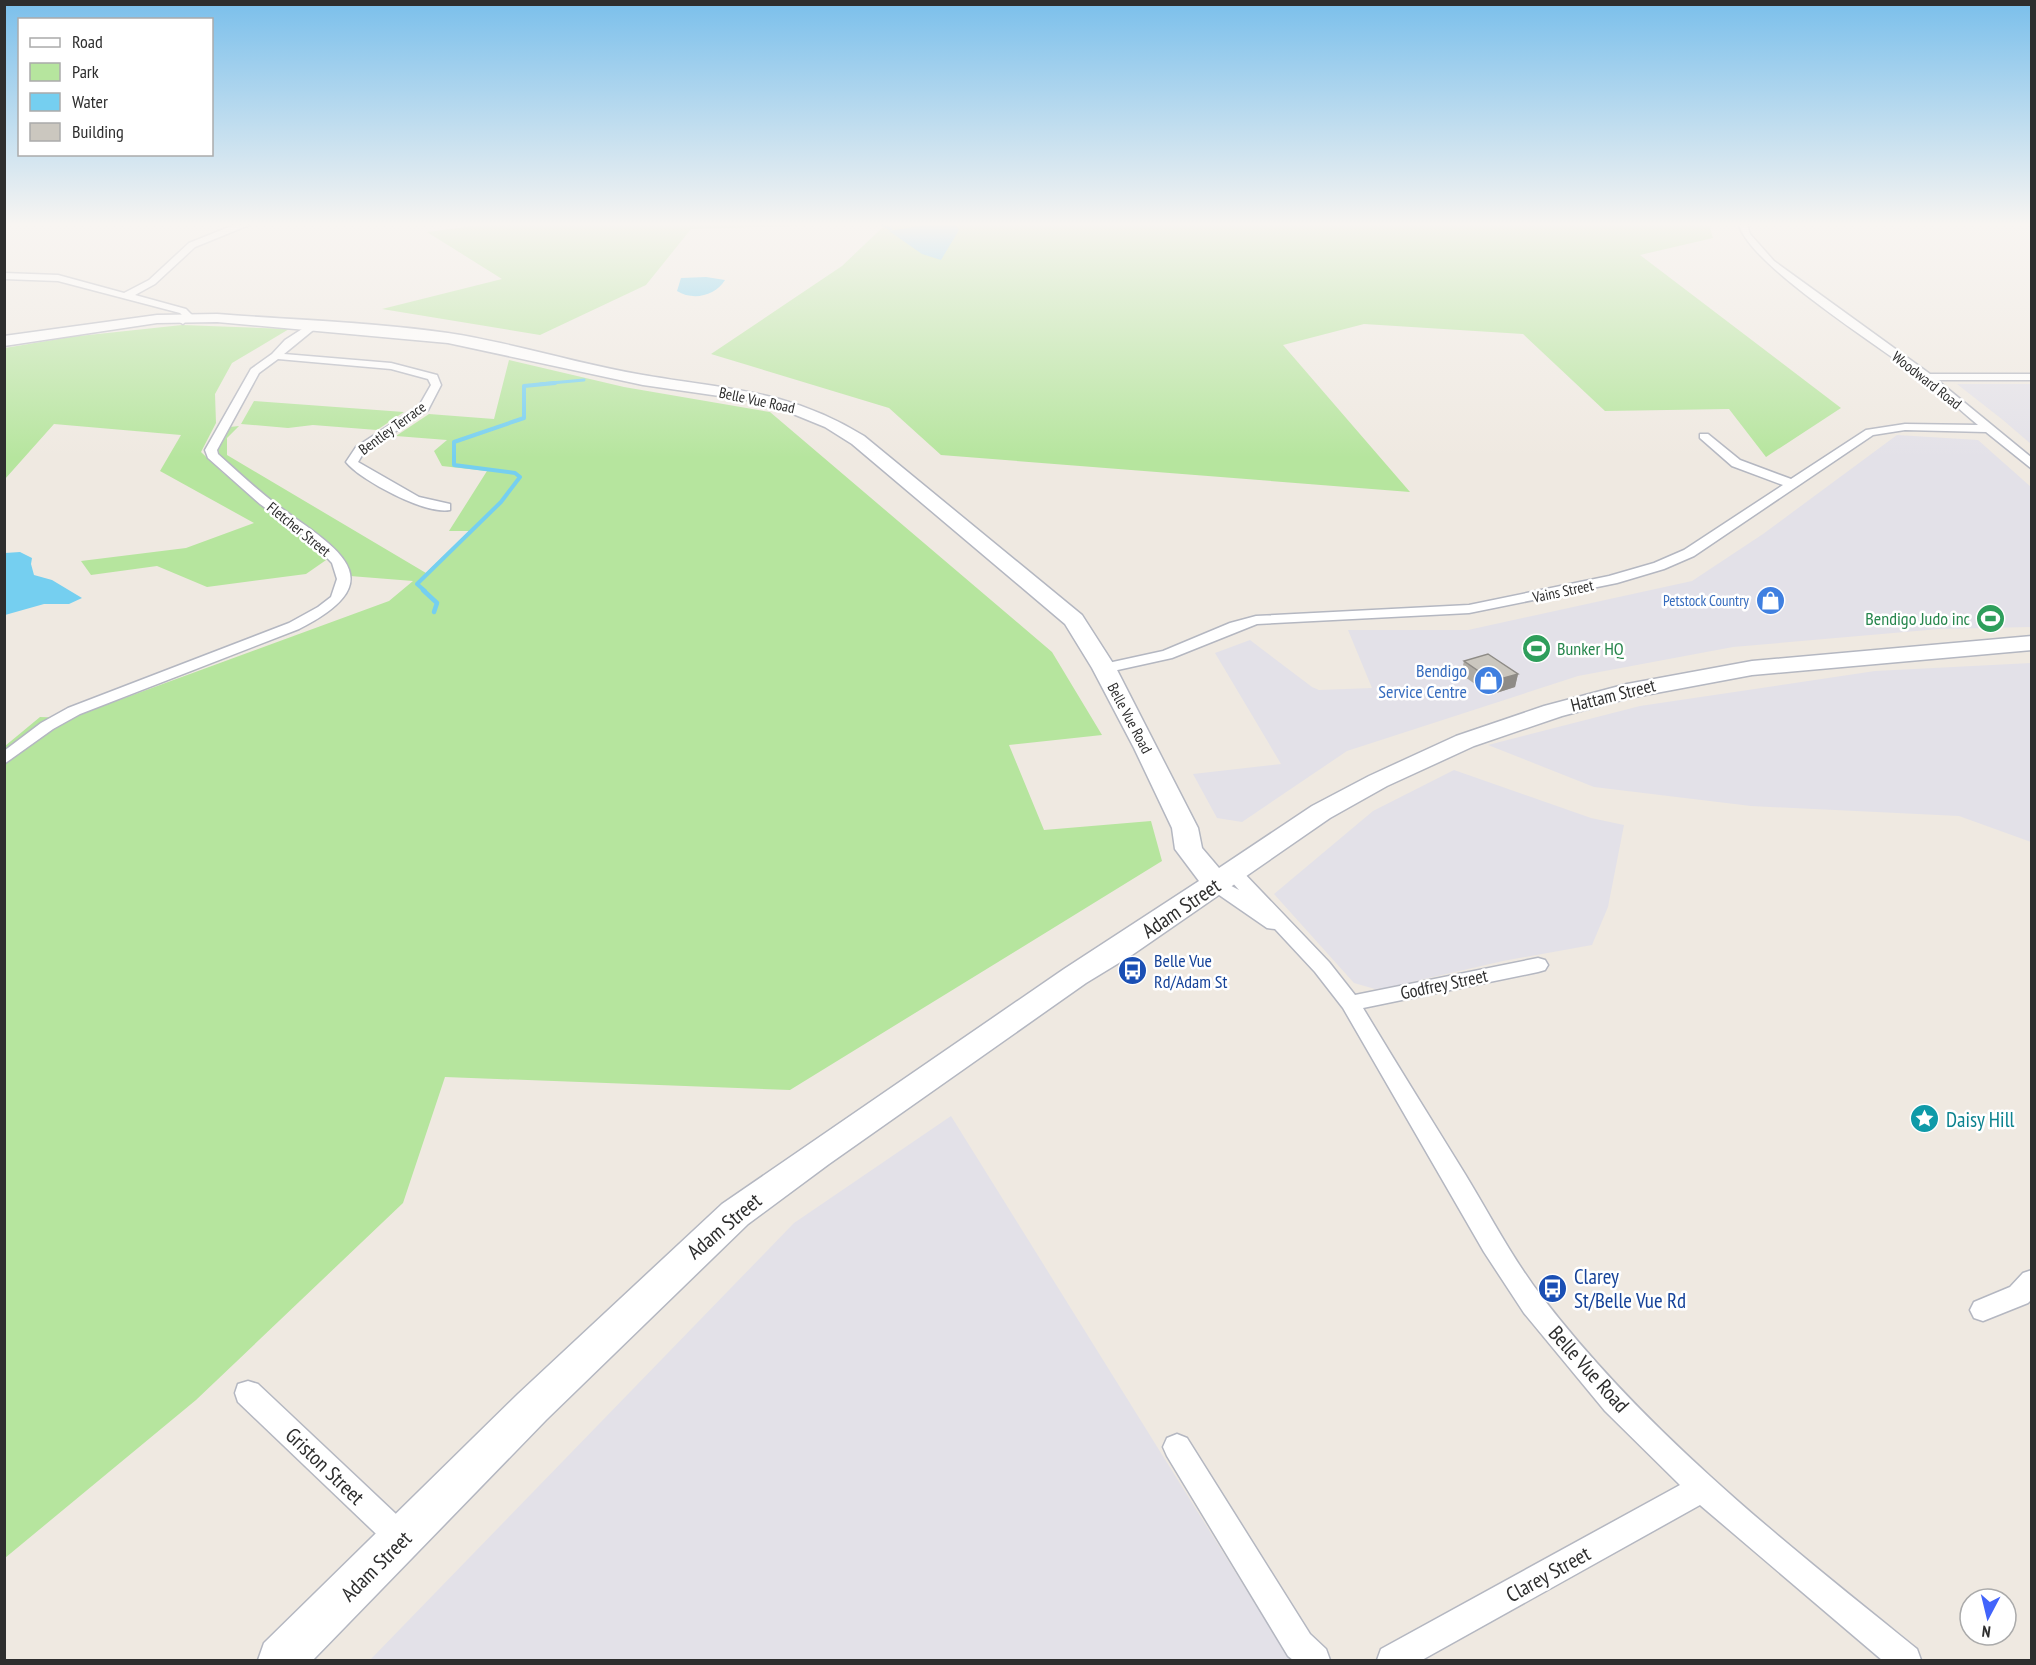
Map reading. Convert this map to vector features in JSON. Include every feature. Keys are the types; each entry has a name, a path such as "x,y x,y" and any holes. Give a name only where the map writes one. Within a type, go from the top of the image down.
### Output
{"street":[{"path":"141,303 176,316"},
{"name":"Woodward Road","path":"1825,303 1927,377 2031,465"},
{"path":"4,341 176,316"},
{"name":"Belle Vue Road","path":"176,316 313,325 448,338 643,380 754,396 809,412 858,440 1018,570 1074,620 1104,668 1185,828 1189,849 1194,858 1225,879 1283,928 1322,967 1350,1003 1510,1273 1533,1305 1607,1391 1705,1487 1817,1587 1906,1660"},
{"name":"Belle Vue Road","path":"105,327 176,316 246,321"},
{"name":"Fletcher Street","path":"4,759 60,718 294,626 328,607 341,593 344,578 332,554 258,496 212,455 211,450 255,372 276,356 288,342 313,325"},
{"name":"Bentley Terrace","path":"276,356 391,366 433,377 436,385 424,408 360,450 352,462 358,468 415,500 445,507"},
{"path":"1927,377 2031,377"},
{"name":"Vains Street","path":"1104,668 1167,655 1235,626 1257,620 1469,609 1567,591 1628,576 1689,553 1790,483 1870,432 1905,427 1989,429"},
{"path":"1704,436 1742,466 1790,483"},
{"name":"Hattam Street","path":"1225,879 1321,812 1378,781 1465,741 1553,711 1659,684 1742,669 1918,651 2031,643"},
{"name":"Adam Street","path":"281,1660 612,1329 735,1214 817,1154 1065,983 1225,879"},
{"name":"Godfrey Street","path":"1350,1003 1538,965"},
{"path":"1983,1310 2027,1293"},
{"name":"Griston Street","path":"248,1393 403,1540"},
{"path":"1177,1447 1299,1645 1315,1660"},
{"name":"Clarey Street","path":"1392,1660 1705,1487"}],"shaded area":[{"path":"1957,384 2031,384 2031,444 2003,420"},
{"path":"1897,435 1978,440 2031,487 2031,627 1939,629 1733,647 1578,676 1347,751 1242,822 1217,818 1193,774 1281,764 1215,653 1250,640 1319,690 1372,688 1348,630 1468,630 1692,581 1763,534"},
{"path":"2031,663 2031,842 1959,816 1751,806 1594,787 1488,745 1640,706 1875,671"},
{"path":"1454,770 1591,818 1624,825 1608,907 1592,945 1503,961 1385,988 1375,989 1354,983 1274,894 1373,811"},
{"path":"951,1116 1290,1660 370,1660 794,1223"}],"green space":[{"path":"407,303 608,303 540,335 382,309"},
{"path":"787,303 1703,303 1841,408 1766,457 1729,409 1605,411 1523,334 1364,324 1283,345 1410,492 941,455 889,408 711,354"},
{"path":"182,325 289,329 232,363 215,394 216,423 201,452 223,473 329,558 306,574 207,587 157,566 91,575 81,561 186,548 254,523 160,471 181,435 54,424 5,479 5,348 70,337"},
{"path":"509,360 624,387 770,412 1052,652 1102,735 1009,745 1044,830 1151,821 1162,861 790,1090 445,1077 403,1203 196,1400 5,1558 5,746 40,717 70,718 389,601 413,581 350,576 341,557 217,455 214,447 230,427 239,426 227,438 227,455 426,573 469,531 449,531 487,471 442,466 434,451 447,440 396,436 429,414 494,419"},
{"path":"254,401 404,412 377,430 313,425 288,428 241,424"}],"water":[{"path":"20,552 32,558 34,575 52,580 82,598 69,604 44,604 5,615 5,553"}],"building":[{"path":"1488,654 1518,674 1493,681 1464,661"}],"waterway":[{"path":"540,384 584,380"},
{"path":"425,591 417,584 501,502 520,477 515,473 454,465 454,442 524,418 524,386 555,383"},
{"path":"423,590 437,603 434,612"}],"place":[{"name":"Petstock Country","path":"1770,600"},
{"name":"Bendigo Judo inc","path":"1991,618"},
{"name":"Bunker HQ","path":"1536,648"},
{"name":"Bendigo Service Centre","path":"1488,680"},
{"name":"Belle Vue Rd/Adam St","path":"1133,970"},
{"name":"Daisy Hill","path":"1925,1119"},
{"name":"Clarey St/Belle Vue Rd","path":"1553,1288"}]}
